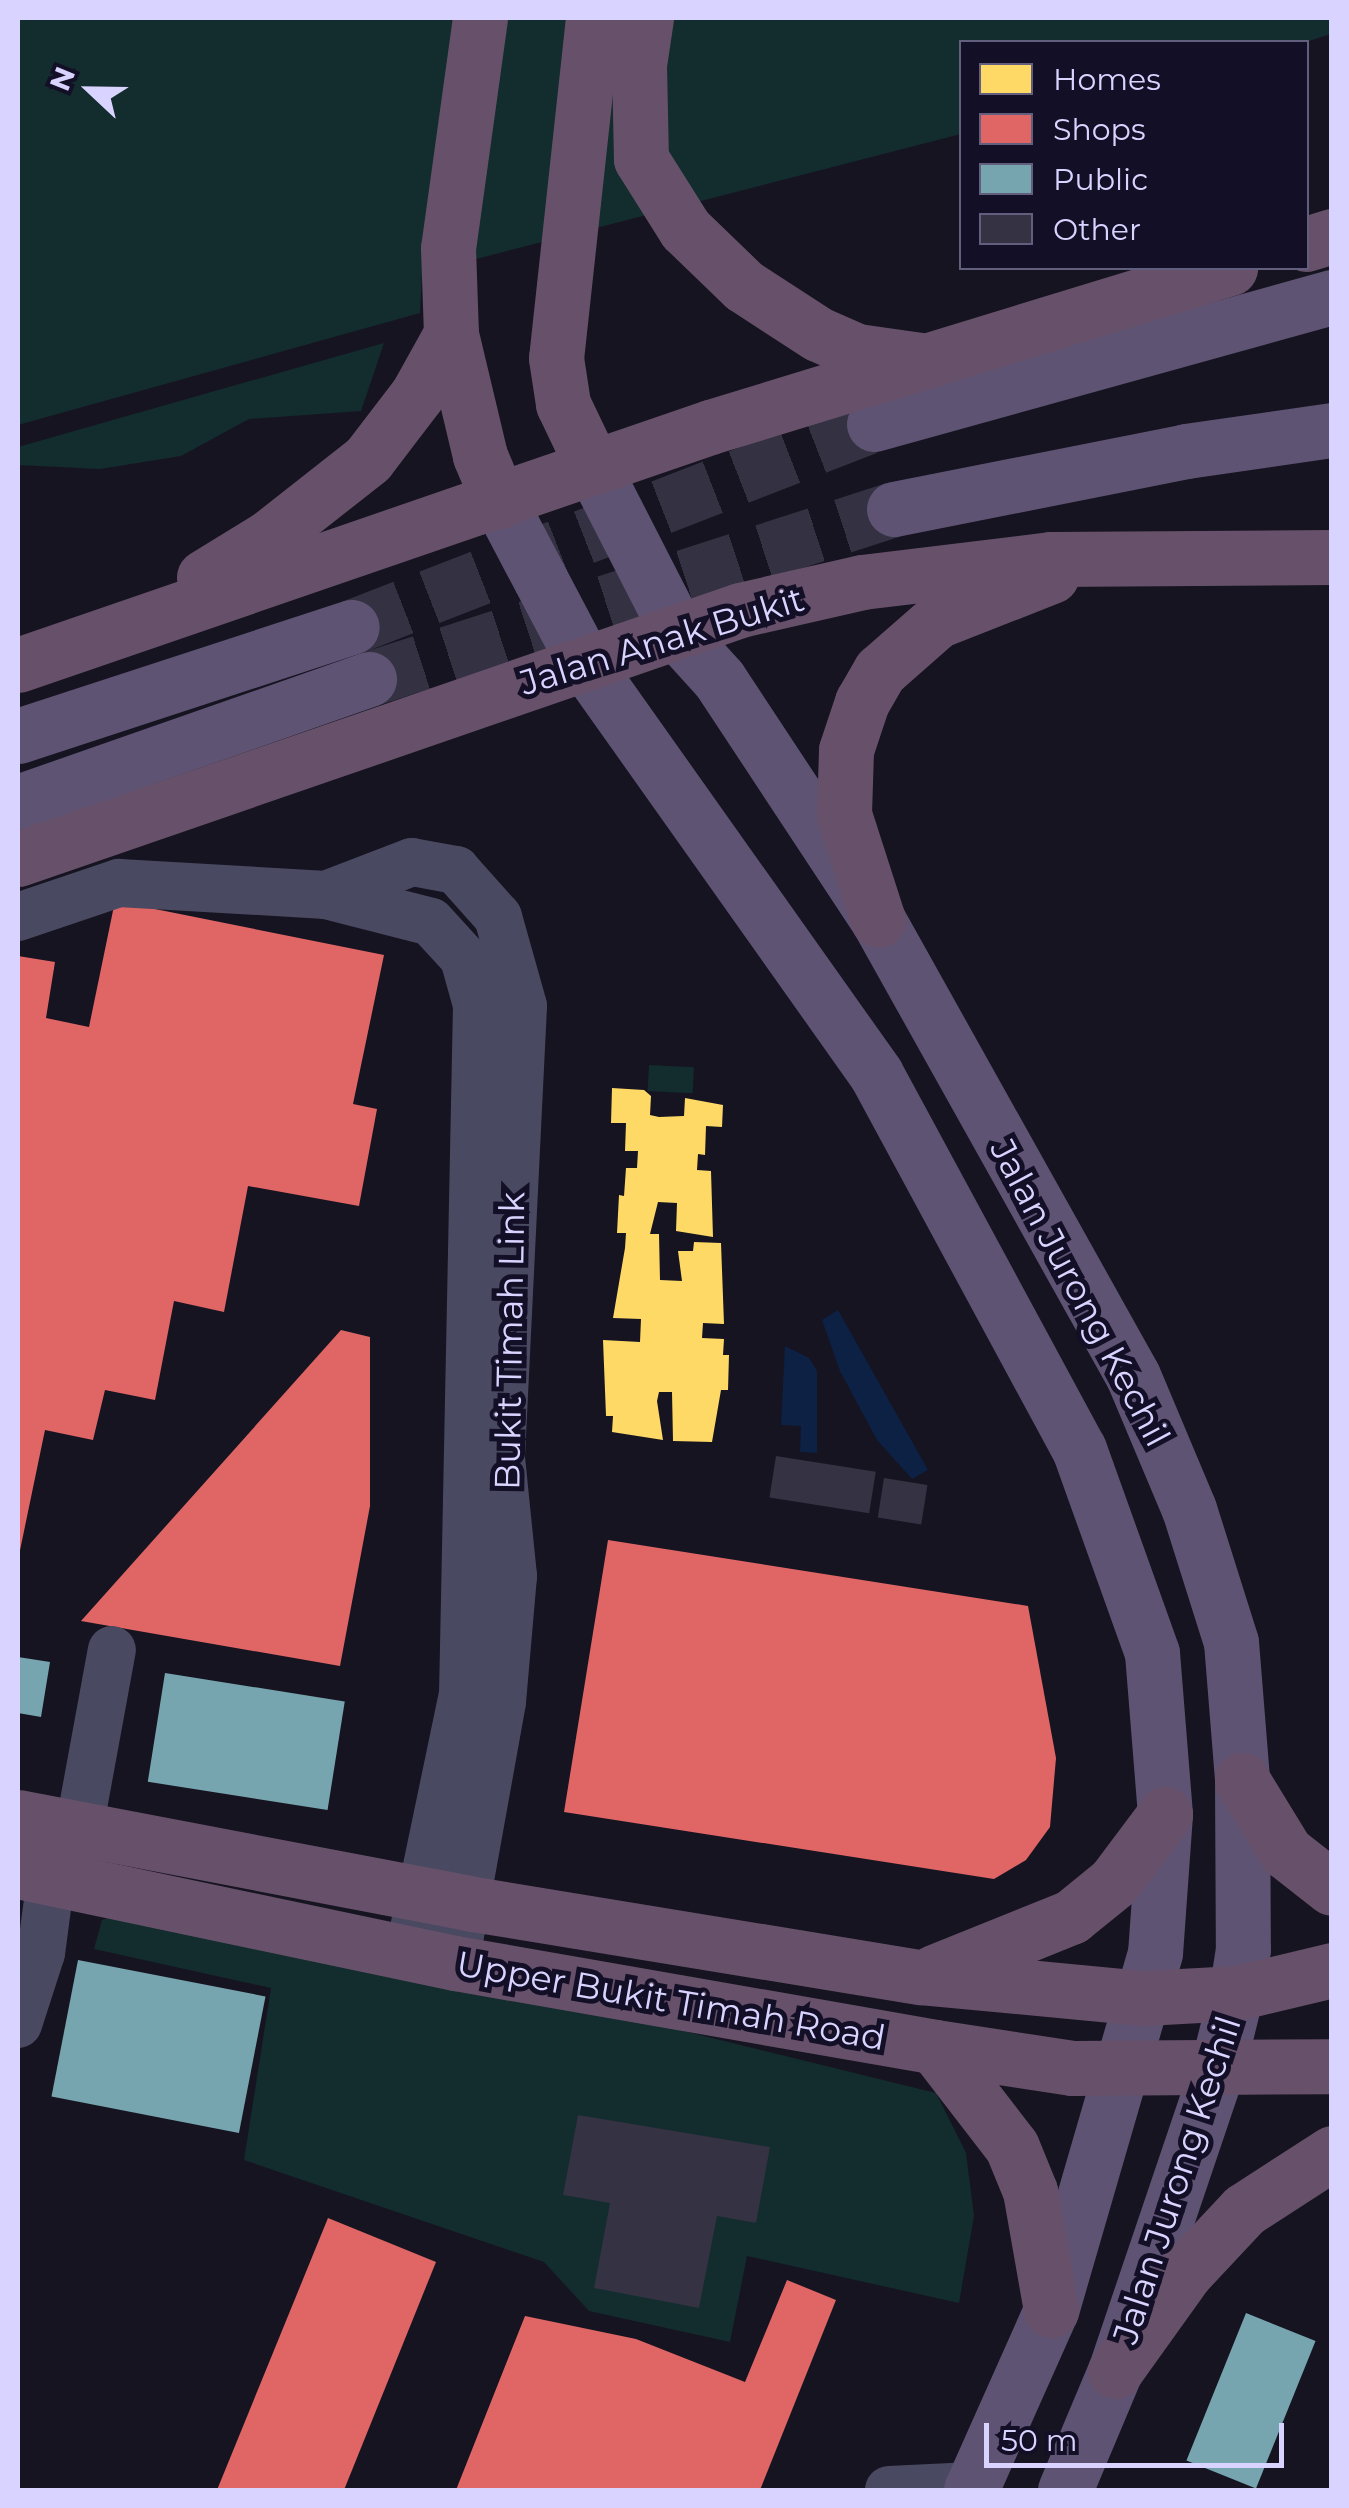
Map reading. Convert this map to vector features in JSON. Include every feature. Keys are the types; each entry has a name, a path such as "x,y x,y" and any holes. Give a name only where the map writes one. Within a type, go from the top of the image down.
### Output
{"highway":[{"path":"480,18 448,248 450,334 480,456 499,501"},
{"path":"593,18 556,358 563,404 594,467"},
{"path":"646,18 639,65 641,158 685,229 744,286 780,313 857,351 928,361"},
{"path":"18,664 594,467 1224,270"},
{"path":"120,627 269,537 368,460 417,394 450,334"},
{"name":"Jalan Anak Bukit","path":"18,859 584,662 679,635 740,610 862,582 956,566 1096,558 1332,557"},
{"path":"878,920 850,845 843,786 853,722 880,671 937,621 1096,558"},
{"path":"1242,1780 1286,1852 1332,1888"},
{"path":"922,1977 1071,1916 1114,1882 1166,1814"},
{"name":"Upper Bukit Timah Road","path":"18,1817 444,1899 922,1977 1144,1998 1236,1993 1332,1970"},
{"name":"Upper Bukit Timah Road","path":"34,1875 432,1958 935,2048 1072,2068 1218,2070 1332,2066"},
{"path":"935,2048 1012,2147 1030,2191 1052,2310"},
{"path":"1115,2371 1186,2272 1244,2210 1332,2152"}],"main road":[{"path":"874,424 1332,297"},
{"path":"894,509 1186,451 1332,430"},
{"name":"Jalan Jurong Kechil","path":"594,467 679,635 719,679 878,920 1132,1376 1190,1509 1231,1642 1242,1780 1243,1949 1236,1993 1218,2070 1115,2371 1065,2490"},
{"path":"499,501 584,662 876,1074 1079,1450 1152,1653 1166,1814 1156,1954 1052,2310 972,2488"},
{"path":"18,736 352,627"},
{"path":"18,802 369,680"}],"street":[{"name":"Bukit Timah Link","path":"326,895 412,862 456,870 498,917 500,1006 486,1457 513,1576 502,1702 444,1899 432,1958"},
{"name":"Bukit Timah Link","path":"18,917 120,883 326,895 431,922 500,1006"},
{"path":"79,1829 112,1650"},
{"path":"18,2024 30,1951 34,1875"},
{"path":"889,2490 972,2488"}],"green space":[{"path":"18,18 1331,18 1331,34 1309,41 959,40 959,135 422,273 420,313 18,425"},
{"path":"384,343 361,411 249,419 181,456 100,469 18,465 18,447"},
{"path":"649,1065 694,1067 693,1093 648,1091"},
{"path":"158,1902 936,2093 966,2153 974,2216 959,2303 747,2256 730,2342 589,2311 544,2262 244,2160 271,1988 94,1949 102,1920"}],"water":[{"path":"838,1310 928,1470 912,1479 877,1440 840,1371 822,1320"},
{"path":"785,1346 809,1358 817,1371 817,1453 800,1452 801,1426 781,1425"}],"building: Homes":[{"path":"612,1088 644,1090 651,1096 650,1115 659,1117 684,1116 685,1098 723,1105 722,1127 706,1126 705,1155 698,1154 697,1170 711,1171 713,1237 676,1231 677,1203 658,1202 650,1234 659,1234 660,1280 682,1281 678,1251 693,1251 694,1242 721,1243 724,1324 703,1323 702,1338 724,1339 723,1355 729,1355 728,1390 721,1390 712,1442 673,1441 672,1392 659,1392 657,1401 663,1440 612,1432 613,1416 606,1416 603,1340 640,1342 641,1319 613,1318 626,1233 617,1233 619,1195 624,1196 626,1168 637,1168 638,1151 625,1151 626,1123 611,1123"}],"building: Shops":[{"path":"115,901 384,955 353,1104 377,1109 359,1206 248,1186 224,1312 174,1301 155,1400 105,1390 93,1440 45,1430 18,1560 18,956 55,962 46,1018 89,1027"},
{"path":"341,1330 370,1337 370,1506 340,1666 81,1621"},
{"path":"608,1540 1028,1606 1056,1758 1050,1827 1026,1860 994,1879 564,1812"},
{"path":"328,2218 436,2262 344,2490 217,2490"},
{"path":"787,2280 836,2300 760,2490 456,2490 525,2316 636,2339 745,2382"}],"building: Public":[{"path":"18,1657 50,1662 41,1717 18,1713"},
{"path":"165,1673 345,1701 328,1810 148,1782"},
{"path":"78,1960 265,1996 239,2133 51,2096"},
{"path":"1246,2313 1316,2341 1256,2489 1186,2460"}],"building: Other":[{"path":"776,1456 876,1472 869,1513 769,1497"},
{"path":"884,1478 927,1485 921,1524 878,1518"},
{"path":"578,2115 770,2147 756,2223 717,2216 699,2308 594,2288 610,2203 563,2195"}],"tunnel":[{"path":"352,627 874,424"},
{"path":"369,679 894,509"}]}
